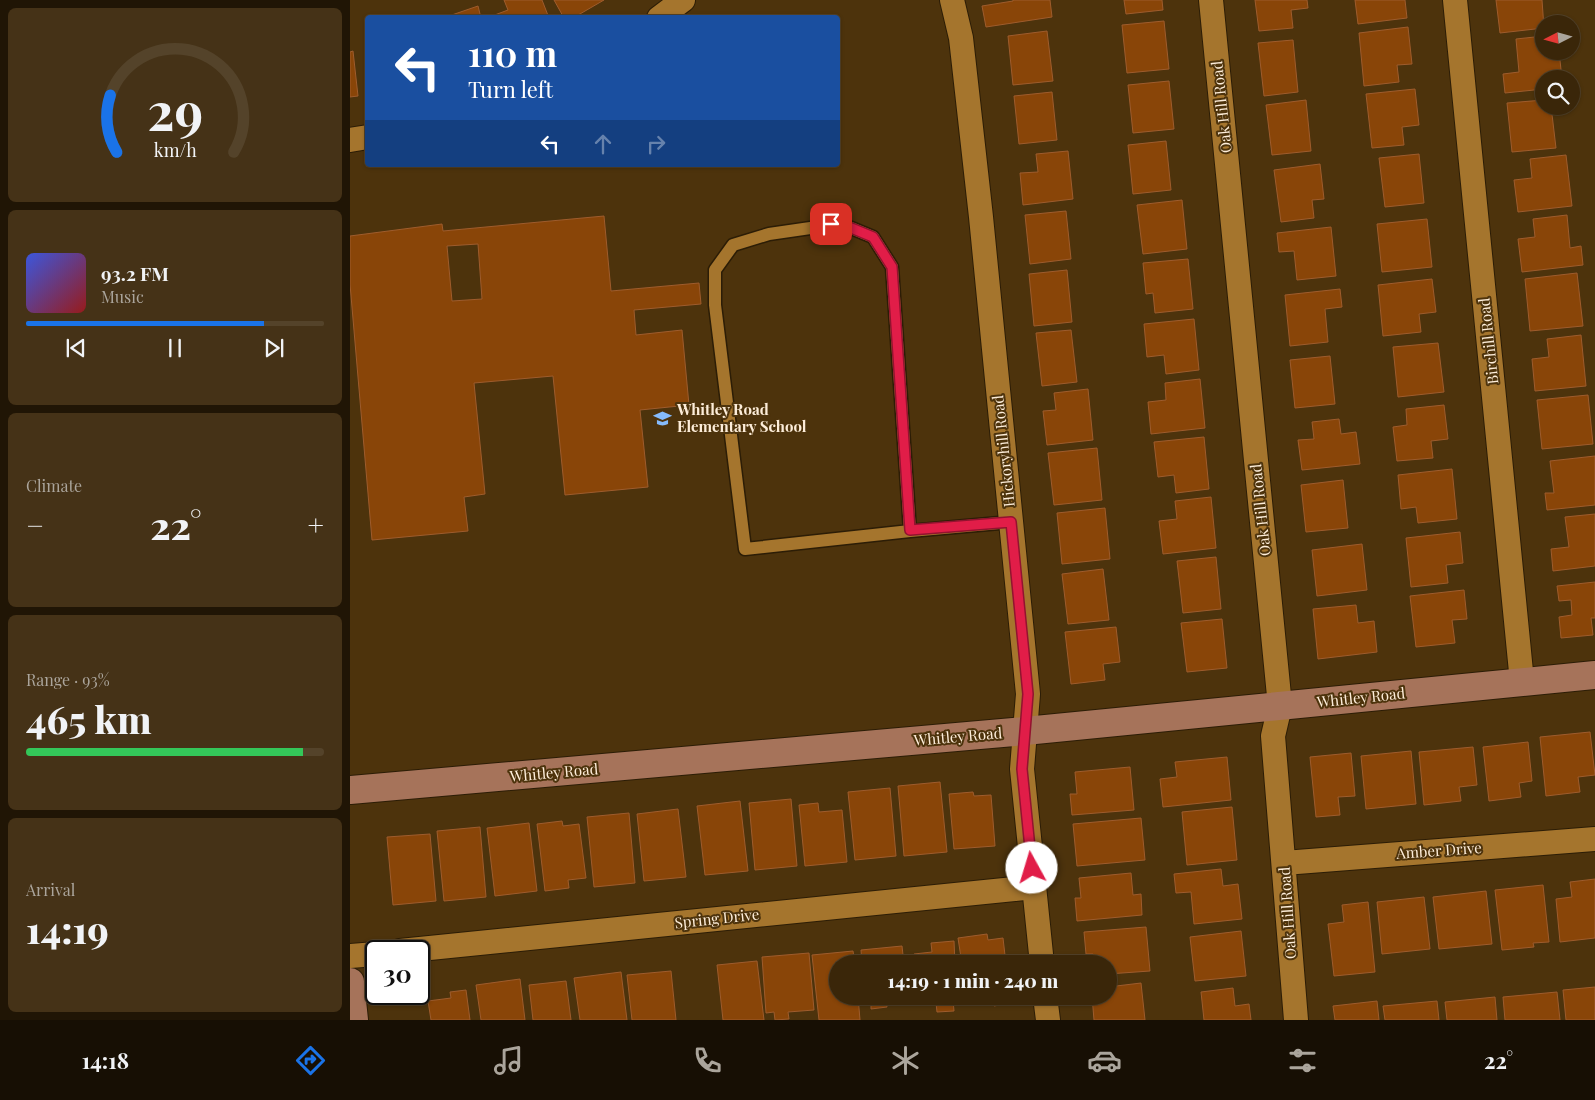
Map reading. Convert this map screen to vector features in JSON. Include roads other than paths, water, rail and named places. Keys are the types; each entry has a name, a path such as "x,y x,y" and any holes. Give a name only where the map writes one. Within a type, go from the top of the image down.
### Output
{"street":[{"path":"663,15 683,0"},
{"name":"Hickoryhill Road","path":"952,0 961,38 1028,694 1022,769 1041,955"},
{"name":"Oak Hill Road","path":"1211,0 1280,706 1273,736 1296,1020"},
{"name":"Birchill Road","path":"1455,0 1522,682"},
{"path":"350,140 365,138"},
{"name":"Whitley Road","path":"350,790 1025,731 1595,676"},
{"name":"Amber Drive","path":"1284,863 1595,839"},
{"name":"Spring Drive","path":"430,948 1034,887"},
{"path":"350,956 365,955"},
{"path":"350,982 354,1020"},
{"path":"1046,1005 1048,1020"}],"lane":[{"path":"910,530 892,267 873,237 844,225 831,224 770,234 733,245 715,270 715,305 745,549 910,530 1011,522"}],"place":[{"name":"Whitley Road Elementary School","path":"663,419"}]}
